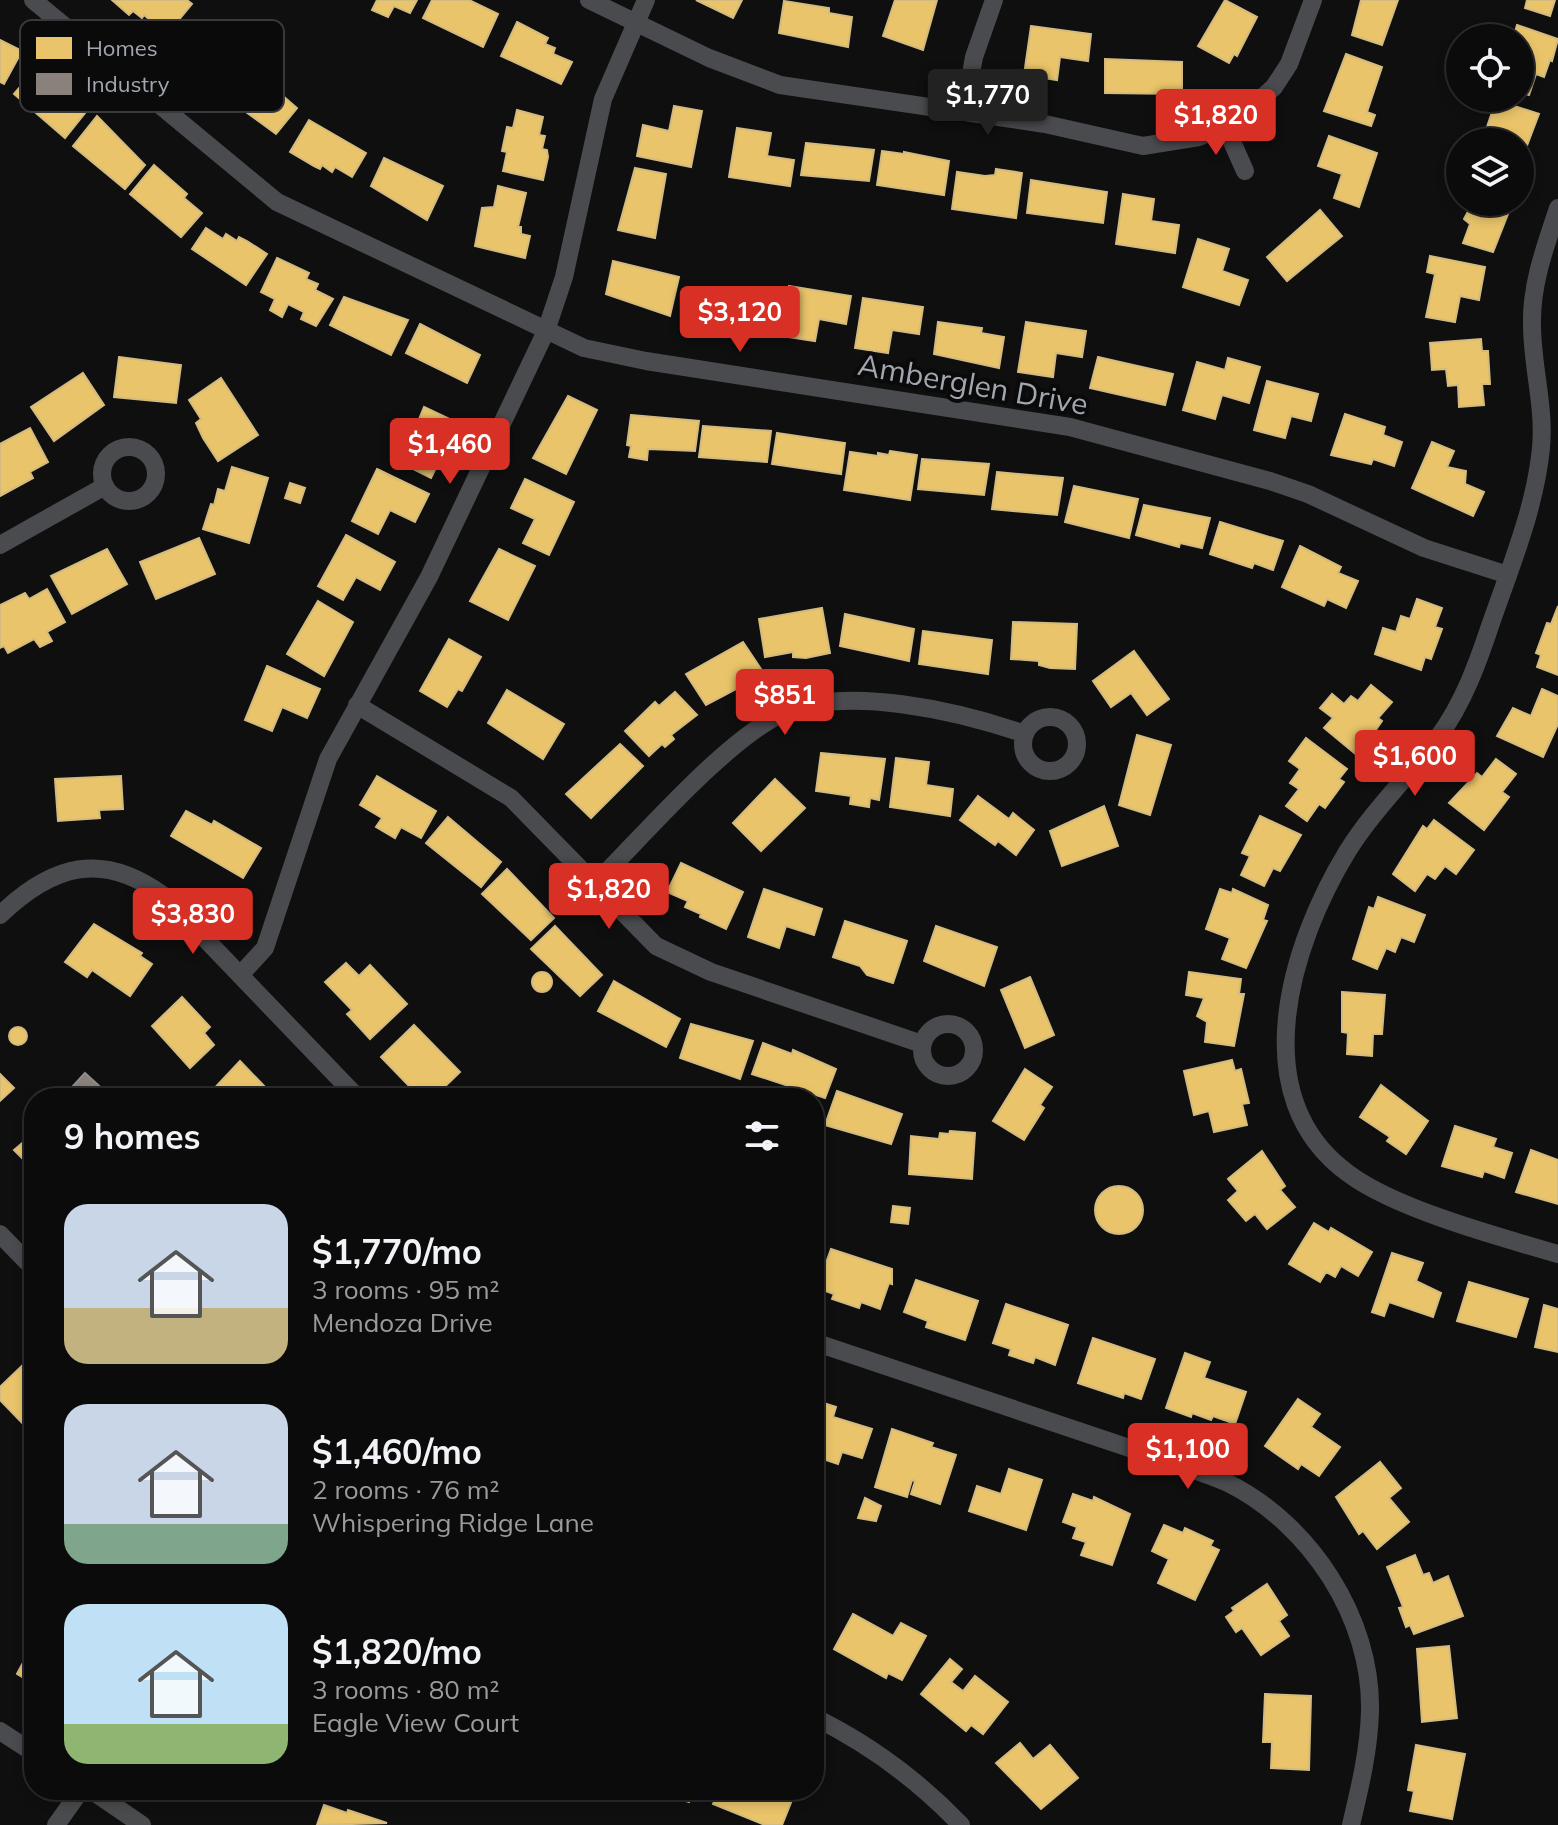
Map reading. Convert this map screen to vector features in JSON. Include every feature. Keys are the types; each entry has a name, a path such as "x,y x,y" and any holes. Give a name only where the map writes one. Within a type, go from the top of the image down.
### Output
{"street":[{"name":"Amberglen Drive","path":"33,0 57,20"},
{"path":"589,0 709,58 780,85 1045,124 1143,146 1172,144 1225,126 1274,87 1289,64 1313,0"},
{"path":"240,975 265,948 328,759 429,577 546,331 564,277 603,99 646,0"},
{"path":"964,112 974,57 994,0"},
{"name":"Amberglen Drive","path":"168,112 277,202 546,331 612,356 1002,414 1120,440 1295,490 1424,548 1508,575"},
{"path":"1225,126 1245,171"},
{"path":"1558,208 1533,297 1532,322 1542,399 1538,470 1508,575 1461,702 1440,735 1371,817 1323,898 1290,995 1285,1061 1291,1091 1306,1124 1324,1150 1346,1173 1402,1202 1558,1254"},
{"path":"0,545 105,486"},
{"path":"594,885 728,755 780,715 811,705 841,701 875,703 968,718 1025,734"},
{"path":"357,705 511,798 656,946 683,961 922,1044"},
{"path":"0,915 41,880 64,872 94,867 142,879 164,896 348,1088"},
{"path":"0,1234 24,1259"},
{"path":"824,1345 1228,1484 1266,1507 1299,1537 1326,1569 1347,1606 1358,1635 1370,1707 1368,1744 1351,1825"},
{"path":"824,1722 849,1734 923,1785 961,1825"},
{"path":"0,1731 24,1747"},
{"path":"56,1825 74,1800"},
{"path":"106,1800 142,1825"}],"building: Homes":[{"path":"112,0 187,0 192,4 179,20 150,20 133,11 129,15"},
{"path":"377,0 417,0 410,13 394,6 388,17 372,10"},
{"path":"432,0 469,0 498,14 483,47 423,18"},
{"path":"696,0 742,0 733,18"},
{"path":"895,0 937,0 923,50 883,36"},
{"path":"1225,0 1257,17 1237,56 1234,54 1229,63 1198,46"},
{"path":"1361,0 1398,0 1382,45 1352,35"},
{"path":"1527,0 1555,0 1550,16 1525,8"},
{"path":"784,1 829,8 829,13 852,17 848,47 779,33"},
{"path":"517,22 548,38 545,44 555,48 553,54 572,62 561,84 501,56"},
{"path":"1031,26 1091,34 1088,61 1060,57 1057,80 1024,75"},
{"path":"1534,31 1558,39 1544,77 1536,74 1534,80"},
{"path":"0,40 20,50 20,55 4,84 0,82"},
{"path":"1346,54 1382,67 1367,112 1375,115 1371,126 1324,111"},
{"path":"1105,59 1182,62 1182,94 1105,93"},
{"path":"284,97 297,108 276,134 246,112 284,112"},
{"path":"674,106 702,111 691,167 637,156 643,125 669,131"},
{"path":"517,110 543,117 539,135 545,136 542,149 547,150 548,157 543,180 503,171 507,152 502,151 507,127 513,128"},
{"path":"35,112 84,112 65,138"},
{"path":"1492,112 1539,114 1534,128 1487,128"},
{"path":"97,116 145,165 125,189 73,146"},
{"path":"309,120 366,153 352,177 335,167 332,172 322,165 320,169 290,152"},
{"path":"737,128 771,133 767,156 794,160 790,186 729,177"},
{"path":"1329,136 1377,153 1359,207 1334,198 1342,174 1318,166"},
{"path":"806,143 874,150 869,181 801,175"},
{"path":"882,151 949,161 944,195 877,185"},
{"path":"384,158 443,186 427,220 371,186"},
{"path":"154,165 187,194 184,198 202,213 181,237 130,194"},
{"path":"635,168 666,174 655,238 618,230"},
{"path":"996,169 1022,173 1016,218 952,209 957,172 985,176 995,175"},
{"path":"1031,180 1107,192 1103,223 1027,213"},
{"path":"498,186 526,193 518,227 521,227 521,234 530,236 525,258 475,246 482,208 494,207"},
{"path":"1123,194 1154,199 1151,221 1179,225 1175,253 1116,244"},
{"path":"1320,210 1342,236 1287,281 1267,257"},
{"path":"1466,216 1507,216 1493,252 1463,243 1470,224 1464,219"},
{"path":"206,228 223,239 226,234 237,241 239,237 267,254 246,285 192,249"},
{"path":"1198,239 1229,249 1222,271 1248,280 1239,305 1183,287"},
{"path":"1430,256 1485,267 1479,300 1460,296 1455,322 1426,317 1435,274 1427,272"},
{"path":"277,258 309,273 306,279 318,284 315,290 333,299 316,326 301,319 304,312 288,304 282,317 270,310 275,299 261,292"},
{"path":"613,261 679,277 670,316 606,294"},
{"path":"789,286 851,296 846,324 819,319 815,341 781,336"},
{"path":"708,291 775,304 769,335 701,323"},
{"path":"344,297 408,320 391,355 330,325"},
{"path":"863,298 923,307 919,334 892,330 888,353 855,348"},
{"path":"938,322 982,328 981,333 1004,337 999,368 934,354"},
{"path":"1026,322 1086,331 1082,357 1056,353 1053,377 1018,372"},
{"path":"420,324 480,355 467,383 406,353"},
{"path":"1481,339 1482,351 1488,351 1490,384 1482,384 1484,405 1459,407 1458,385 1448,386 1446,369 1432,370 1430,343"},
{"path":"119,357 181,365 176,403 114,397"},
{"path":"1098,357 1173,374 1165,405 1090,388"},
{"path":"1228,358 1260,367 1249,403 1222,395 1215,419 1183,410 1197,362 1225,370"},
{"path":"83,373 104,405 54,441 31,407"},
{"path":"221,378 258,435 218,461 203,438 196,423 201,419 189,400"},
{"path":"1267,381 1318,394 1311,421 1291,416 1285,438 1254,430"},
{"path":"568,396 597,410 566,474 533,458"},
{"path":"424,407 458,423 431,478 401,463"},
{"path":"1345,414 1385,427 1383,435 1402,442 1394,466 1373,459 1371,464 1331,455"},
{"path":"631,415 699,421 695,451 648,449 647,460 629,457 631,446 627,445"},
{"path":"703,426 771,431 767,462 699,457"},
{"path":"30,428 48,462 30,472 33,478 0,496 0,444"},
{"path":"777,433 845,443 841,474 772,464"},
{"path":"1432,442 1454,451 1447,467 1466,471 1465,484 1484,492 1473,516 1412,488"},
{"path":"890,451 917,455 910,500 844,490 850,452 878,456 878,453 889,455"},
{"path":"922,459 989,464 984,495 918,489"},
{"path":"232,467 268,478 249,543 203,529 218,489 225,491"},
{"path":"377,469 429,494 415,522 390,510 378,534 352,521"},
{"path":"997,472 1063,478 1057,515 992,509"},
{"path":"525,479 574,502 549,555 523,543 535,519 511,508"},
{"path":"290,483 305,488 300,503 285,498"},
{"path":"1074,486 1138,499 1129,538 1065,522"},
{"path":"1144,505 1210,518 1202,548 1180,543 1179,547 1136,535"},
{"path":"1220,522 1283,541 1273,570 1254,563 1252,568 1210,554"},
{"path":"346,535 395,562 380,590 356,577 343,600 318,586"},
{"path":"199,538 215,574 156,599 140,562"},
{"path":"1300,546 1341,567 1338,573 1358,581 1346,608 1327,599 1324,606 1282,587"},
{"path":"107,549 127,584 72,614 51,576"},
{"path":"499,549 535,566 508,620 470,601"},
{"path":"47,589 65,622 47,632 52,641 40,647 34,639 8,653 4,646 0,648 0,605 25,593 29,599"},
{"path":"1417,599 1442,608 1435,627 1442,629 1431,659 1425,657 1421,670 1375,654 1383,628 1396,632 1401,616 1410,619"},
{"path":"318,601 353,622 324,676 287,654"},
{"path":"1558,606 1558,675 1537,667 1541,655 1536,653 1547,623 1551,624"},
{"path":"822,608 830,653 806,658 793,657 793,652 765,657 759,619"},
{"path":"845,614 914,629 909,661 840,646"},
{"path":"1013,622 1077,624 1075,669 1050,668 1039,665 1039,661 1011,659"},
{"path":"923,631 992,640 988,674 919,664"},
{"path":"449,639 481,657 462,691 458,689 447,707 420,691"},
{"path":"743,642 761,669 742,682 744,685 706,705 686,674"},
{"path":"1134,651 1169,699 1147,715 1131,693 1111,707 1093,681"},
{"path":"267,666 320,689 307,718 282,707 272,731 245,720"},
{"path":"1371,685 1392,702 1378,718 1382,721 1358,756 1324,728 1333,718 1320,708 1332,694 1344,704 1351,696 1358,701"},
{"path":"1542,689 1558,696 1558,724 1543,757 1497,736 1513,708 1531,716"},
{"path":"507,690 564,724 543,759 488,723"},
{"path":"675,692 697,715 671,735 674,739 665,747 662,744 649,756 625,731 655,702 659,706"},
{"path":"1137,735 1171,745 1150,815 1119,805"},
{"path":"1306,738 1347,769 1339,779 1344,782 1325,808 1319,804 1307,821 1286,806 1299,789 1290,783 1300,769 1289,761"},
{"path":"620,744 643,766 591,818 566,794"},
{"path":"821,753 885,759 879,800 870,798 869,807 850,804 851,796 816,791"},
{"path":"896,758 929,762 926,785 953,789 950,816 890,807"},
{"path":"1496,759 1516,774 1502,792 1509,797 1484,830 1449,803 1477,773 1482,777"},
{"path":"121,776 123,809 99,810 100,818 58,821 55,779"},
{"path":"377,776 436,811 421,838 401,827 395,838 376,827 382,818 360,805"},
{"path":"775,779 805,808 761,851 733,823"},
{"path":"978,796 1009,819 1013,813 1034,830 1016,855 998,841 995,845 960,820"},
{"path":"1104,806 1118,846 1062,866 1050,831"},
{"path":"186,811 212,825 214,821 261,848 243,878 171,836"},
{"path":"1260,816 1301,835 1280,871 1273,868 1264,886 1241,875 1250,856 1242,853"},
{"path":"448,817 501,862 481,887 426,843"},
{"path":"1434,820 1474,850 1456,874 1445,866 1435,879 1427,874 1415,891 1393,874 1423,826 1427,829"},
{"path":"681,863 743,892 726,929 700,917 701,914 685,907 688,901 667,892"},
{"path":"507,869 554,918 531,940 482,894"},
{"path":"764,889 822,909 814,935 786,926 779,948 748,937"},
{"path":"1220,889 1232,893 1233,889 1268,905 1263,920 1267,921 1246,968 1222,959 1230,938 1206,929"},
{"path":"1378,897 1425,915 1414,942 1401,937 1395,952 1386,948 1377,969 1353,959 1369,907 1374,909"},
{"path":"845,921 907,941 893,983 867,975 860,966 833,957"},
{"path":"94,924 142,953 140,956 152,964 130,996 92,970 87,977 65,962"},
{"path":"555,926 602,975 580,996 531,949"},
{"path":"936,926 997,947 984,986 924,961"},
{"path":"346,963 359,976 370,965 407,1004 370,1039 347,1014 352,1010 325,982"},
{"path":"538,972 546,972 552,982 546,992 538,992 532,986 532,978"},
{"path":"1189,972 1241,979 1239,994 1244,994 1234,1046 1205,1042 1207,1022 1197,1016 1204,998 1186,995"},
{"path":"1030,977 1054,1035 1025,1048 1001,990"},
{"path":"614,981 680,1019 666,1047 598,1011"},
{"path":"1342,992 1385,995 1382,1034 1373,1034 1372,1056 1347,1054 1348,1033 1342,1032"},
{"path":"182,997 210,1027 204,1033 214,1045 190,1068 152,1026"},
{"path":"691,1024 753,1041 740,1079 680,1058"},
{"path":"414,1025 460,1072 443,1088 411,1088 381,1057"},
{"path":"18,1027 27,1036 18,1045 9,1036"},
{"path":"763,1043 792,1054 793,1050 836,1069 825,1098 824,1088 795,1088 752,1074"},
{"path":"1232,1060 1235,1071 1241,1069 1249,1103 1242,1104 1247,1125 1214,1132 1209,1111 1194,1115 1184,1071"},
{"path":"240,1061 266,1088 215,1088"},
{"path":"1025,1069 1052,1087 1040,1105 1044,1108 1024,1140 993,1121"},
{"path":"0,1074 14,1088 0,1101"},
{"path":"1381,1085 1428,1121 1406,1154 1387,1141 1390,1137 1360,1117"},
{"path":"837,1091 902,1114 891,1144 825,1125"},
{"path":"1455,1126 1496,1139 1493,1147 1512,1153 1504,1178 1484,1171 1482,1177 1442,1166"},
{"path":"950,1131 975,1133 972,1179 909,1174 911,1136 939,1139 940,1133 949,1134"},
{"path":"24,1142 24,1160 14,1150"},
{"path":"1531,1150 1558,1160 1558,1204 1516,1192"},
{"path":"1262,1151 1285,1186 1280,1190 1295,1207 1267,1229 1255,1214 1246,1221 1228,1200 1238,1191 1228,1179"},
{"path":"1119,1186 1136,1193 1143,1210 1136,1227 1119,1234 1102,1227 1095,1210 1102,1193"},
{"path":"893,1206 910,1208 908,1224 891,1222"},
{"path":"1314,1223 1329,1232 1331,1228 1372,1252 1358,1276 1341,1266 1335,1277 1326,1272 1320,1282 1289,1264"},
{"path":"831,1249 892,1269 892,1284 889,1283 880,1309 861,1302 859,1308 832,1299 834,1294 824,1290 824,1268"},
{"path":"1392,1253 1423,1263 1416,1281 1441,1293 1433,1317 1389,1302 1384,1316 1372,1312"},
{"path":"916,1280 978,1301 965,1340 926,1327 928,1321 904,1312"},
{"path":"1469,1282 1528,1299 1516,1337 1457,1321"},
{"path":"1006,1304 1068,1325 1055,1365 1035,1357 1033,1363 1009,1355 1011,1349 993,1343"},
{"path":"1544,1305 1558,1309 1558,1352 1535,1347"},
{"path":"1093,1338 1155,1359 1141,1399 1124,1393 1123,1398 1078,1383"},
{"path":"1185,1353 1210,1362 1204,1378 1246,1392 1235,1424 1213,1416 1211,1420 1192,1413 1191,1417 1166,1408"},
{"path":"24,1364 24,1425 0,1400 0,1387"},
{"path":"1298,1399 1320,1414 1311,1427 1340,1447 1319,1476 1301,1464 1298,1469 1265,1446"},
{"path":"824,1403 836,1407 833,1417 872,1429 862,1458 842,1452 838,1464 824,1459"},
{"path":"892,1429 933,1443 931,1447 956,1455 940,1504 911,1494 915,1481 912,1480 907,1497 875,1487"},
{"path":"1380,1462 1401,1488 1389,1498 1409,1522 1377,1549 1363,1531 1359,1534 1336,1497"},
{"path":"1009,1469 1042,1480 1026,1530 969,1511 977,1486 1001,1494"},
{"path":"1073,1494 1093,1501 1094,1497 1130,1514 1112,1565 1081,1555 1086,1542 1073,1538 1077,1527 1063,1522"},
{"path":"865,1498 881,1506 876,1521 858,1518"},
{"path":"1164,1525 1183,1533 1185,1528 1213,1541 1210,1546 1219,1550 1195,1600 1158,1583 1169,1559 1152,1551"},
{"path":"1415,1555 1423,1575 1429,1573 1433,1583 1448,1576 1463,1616 1414,1634 1410,1625 1406,1627 1399,1608 1403,1607 1387,1567"},
{"path":"1267,1584 1287,1615 1279,1621 1289,1636 1261,1655 1242,1628 1236,1632 1226,1617 1234,1611 1232,1608"},
{"path":"853,1614 893,1636 901,1623 926,1636 902,1680 888,1673 886,1678 834,1649"},
{"path":"1449,1646 1457,1718 1422,1722 1417,1649"},
{"path":"950,1659 962,1669 951,1682 963,1691 975,1676 1008,1702 983,1734 971,1725 966,1731 921,1694"},
{"path":"24,1661 24,1678 17,1674"},
{"path":"1265,1694 1311,1696 1309,1770 1271,1768 1272,1742 1263,1742"},
{"path":"1020,1743 1033,1759 1050,1745 1078,1778 1041,1809 996,1763"},
{"path":"1416,1745 1465,1754 1452,1819 1410,1811 1414,1791 1408,1790"},
{"path":"715,1800 792,1800 782,1825 765,1825 713,1804"},
{"path":"324,1805 347,1813 348,1810 387,1823 317,1825"}],"building: Industry":[{"path":"85,1073 101,1088 71,1088"}]}
